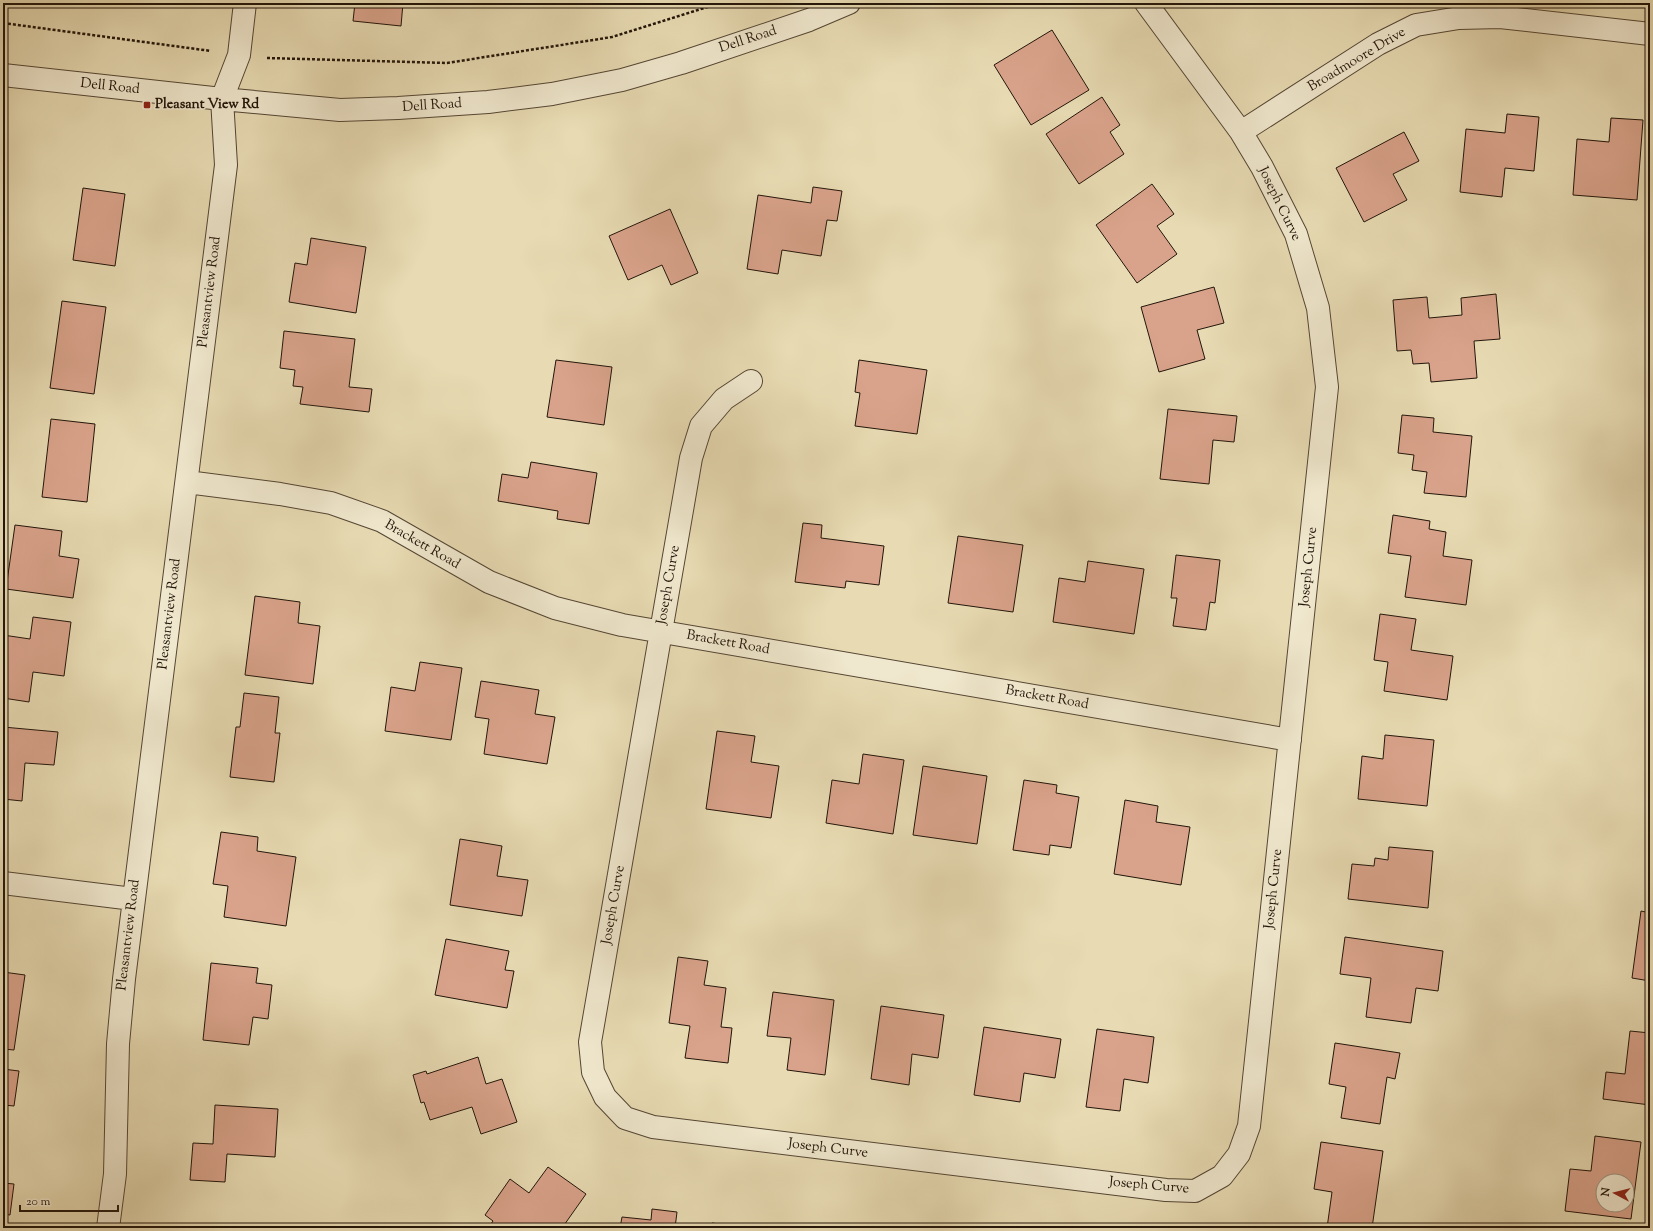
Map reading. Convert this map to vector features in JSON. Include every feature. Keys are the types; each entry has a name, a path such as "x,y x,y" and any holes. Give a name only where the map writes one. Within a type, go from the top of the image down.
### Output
{"street":[{"name":"Pleasantview Road","path":"108,1228 115,1174 118,1044 124,979 226,164 222,99 239,55 245,3"},
{"name":"Dell Road","path":"3,75 222,99 340,110 488,102 552,94 622,80 681,63 810,20 848,3"},
{"name":"Joseph Curve","path":"751,381 724,399 701,426 691,458 590,1042 593,1072 605,1097 625,1118 653,1127 1166,1190 1195,1191 1222,1176 1239,1154 1249,1126 1327,387 1318,308 1296,234 1262,167 1241,132 1146,3"},
{"name":"Broadmoore Drive","path":"1241,132 1378,44 1416,25 1459,18 1500,17 1650,34"},
{"name":"Brackett Road","path":"187,482 280,494 331,503 382,521 426,548 496,585 555,608 622,625 1290,740"},
{"path":"3,883 134,899"}],"path":[{"path":"3,23 239,55 290,59 447,63 612,37 720,3"}],"building":[{"path":"355,3 403,3 401,26 353,21"},
{"path":"1052,30 1089,90 1031,125 994,65"},
{"path":"1102,97 1120,125 1110,132 1124,154 1079,184 1046,134"},
{"path":"1507,114 1539,117 1534,171 1505,168 1502,197 1460,192 1466,129 1505,133"},
{"path":"1611,118 1643,120 1637,200 1573,195 1577,139 1609,142"},
{"path":"1404,132 1419,161 1393,174 1407,200 1364,222 1336,168"},
{"path":"1152,184 1174,214 1157,226 1177,254 1137,283 1096,225"},
{"path":"813,187 842,191 837,221 827,220 821,256 782,250 778,274 747,269 758,195 811,203"},
{"path":"83,188 125,194 115,266 73,260"},
{"path":"670,209 698,273 671,285 662,265 628,280 609,236"},
{"path":"311,238 366,247 356,313 289,302 295,263 307,265"},
{"path":"1214,287 1224,323 1197,330 1205,359 1159,372 1141,307"},
{"path":"1496,294 1500,339 1474,341 1477,378 1431,382 1429,363 1413,364 1411,350 1397,351 1393,300 1427,297 1429,318 1462,315 1461,298"},
{"path":"62,301 106,307 94,394 50,388"},
{"path":"284,331 355,339 349,387 372,389 369,412 300,404 303,387 293,386 295,370 280,368"},
{"path":"556,360 612,367 604,425 547,417"},
{"path":"859,360 927,370 917,434 855,426 860,393 855,392"},
{"path":"1168,409 1237,416 1234,442 1213,440 1209,484 1160,479"},
{"path":"1402,415 1434,418 1433,432 1472,436 1466,497 1424,493 1427,472 1412,470 1414,455 1398,453"},
{"path":"51,419 95,424 87,502 42,497"},
{"path":"531,462 597,473 589,524 557,519 558,511 498,501 502,474 528,478"},
{"path":"1393,515 1430,521 1429,529 1446,532 1443,556 1472,560 1466,605 1405,597 1411,556 1388,553"},
{"path":"803,523 822,525 821,538 884,546 879,585 846,581 845,588 795,582"},
{"path":"15,525 62,531 59,556 79,559 73,598 6,589"},
{"path":"958,536 1023,545 1013,612 948,603"},
{"path":"1176,555 1220,560 1215,603 1210,602 1206,630 1173,626 1177,598 1171,598"},
{"path":"1088,561 1144,569 1134,634 1053,622 1059,578 1085,582"},
{"path":"255,596 300,602 298,623 320,626 313,684 245,675"},
{"path":"1380,614 1416,619 1411,650 1453,656 1447,700 1384,691 1388,662 1374,660"},
{"path":"33,617 71,622 64,676 33,672 29,702 3,698 3,635 30,639"},
{"path":"420,662 462,668 451,740 385,731 391,687 415,691"},
{"path":"481,681 539,690 535,714 555,717 547,764 484,754 489,719 475,717"},
{"path":"244,693 279,697 275,733 280,733 274,782 230,777 236,727 240,727"},
{"path":"3,727 58,732 54,765 25,763 22,801 3,799"},
{"path":"717,731 755,736 751,762 779,766 771,818 706,809"},
{"path":"1385,735 1434,740 1427,806 1358,799 1362,756 1383,759"},
{"path":"863,754 904,760 893,834 826,823 832,780 859,784"},
{"path":"923,766 987,776 977,844 913,835"},
{"path":"1024,780 1057,785 1056,793 1079,797 1071,848 1050,845 1049,855 1013,850"},
{"path":"1125,800 1158,806 1156,822 1190,827 1181,885 1114,874"},
{"path":"221,832 258,837 257,851 296,857 286,926 224,917 228,886 213,884"},
{"path":"460,839 502,846 497,876 528,880 522,916 450,905"},
{"path":"1389,847 1433,851 1428,908 1348,899 1352,864 1374,866 1375,858 1388,860"},
{"path":"1641,911 1650,913 1650,981 1632,978"},
{"path":"1345,937 1443,951 1438,991 1416,988 1411,1023 1366,1017 1371,978 1340,974"},
{"path":"446,939 509,951 505,970 514,971 507,1008 435,995"},
{"path":"678,957 708,961 704,985 726,988 721,1027 732,1028 728,1063 685,1058 690,1026 669,1023"},
{"path":"211,963 258,968 256,983 272,985 268,1019 253,1017 249,1045 203,1040"},
{"path":"3,972 25,975 14,1050 3,1049"},
{"path":"773,992 834,1000 825,1075 787,1070 791,1038 767,1036"},
{"path":"881,1006 944,1015 938,1058 912,1054 909,1085 871,1079"},
{"path":"984,1027 1061,1039 1055,1078 1024,1073 1020,1102 974,1095"},
{"path":"1097,1029 1154,1037 1148,1083 1124,1079 1120,1111 1086,1107"},
{"path":"1630,1031 1650,1033 1650,1105 1603,1099 1606,1072 1625,1074"},
{"path":"1335,1043 1400,1053 1395,1079 1387,1077 1380,1124 1341,1118 1346,1087 1329,1084"},
{"path":"478,1057 486,1084 502,1079 517,1122 481,1134 472,1107 430,1120 424,1102 421,1103 413,1075 426,1071 427,1074"},
{"path":"3,1069 19,1071 14,1106 3,1105"},
{"path":"215,1105 278,1109 275,1157 227,1154 225,1182 190,1180 193,1143 213,1144"},
{"path":"1595,1136 1641,1142 1635,1188 1635,1173 1595,1173 1595,1213 1632,1213 1631,1219 1565,1211 1570,1169 1591,1171"},
{"path":"1321,1142 1383,1151 1372,1228 1327,1228 1332,1192 1314,1189"},
{"path":"548,1167 586,1194 562,1228 488,1228 493,1221 485,1215 510,1179 529,1193"},
{"path":"3,1183 14,1184 10,1215 3,1214"},
{"path":"652,1209 677,1212 675,1228 620,1228 622,1217 651,1220"},
{"path":"712,1223 747,1228 712,1228"}],"place":[{"name":"Pleasant View Rd","path":"147,105"}]}
